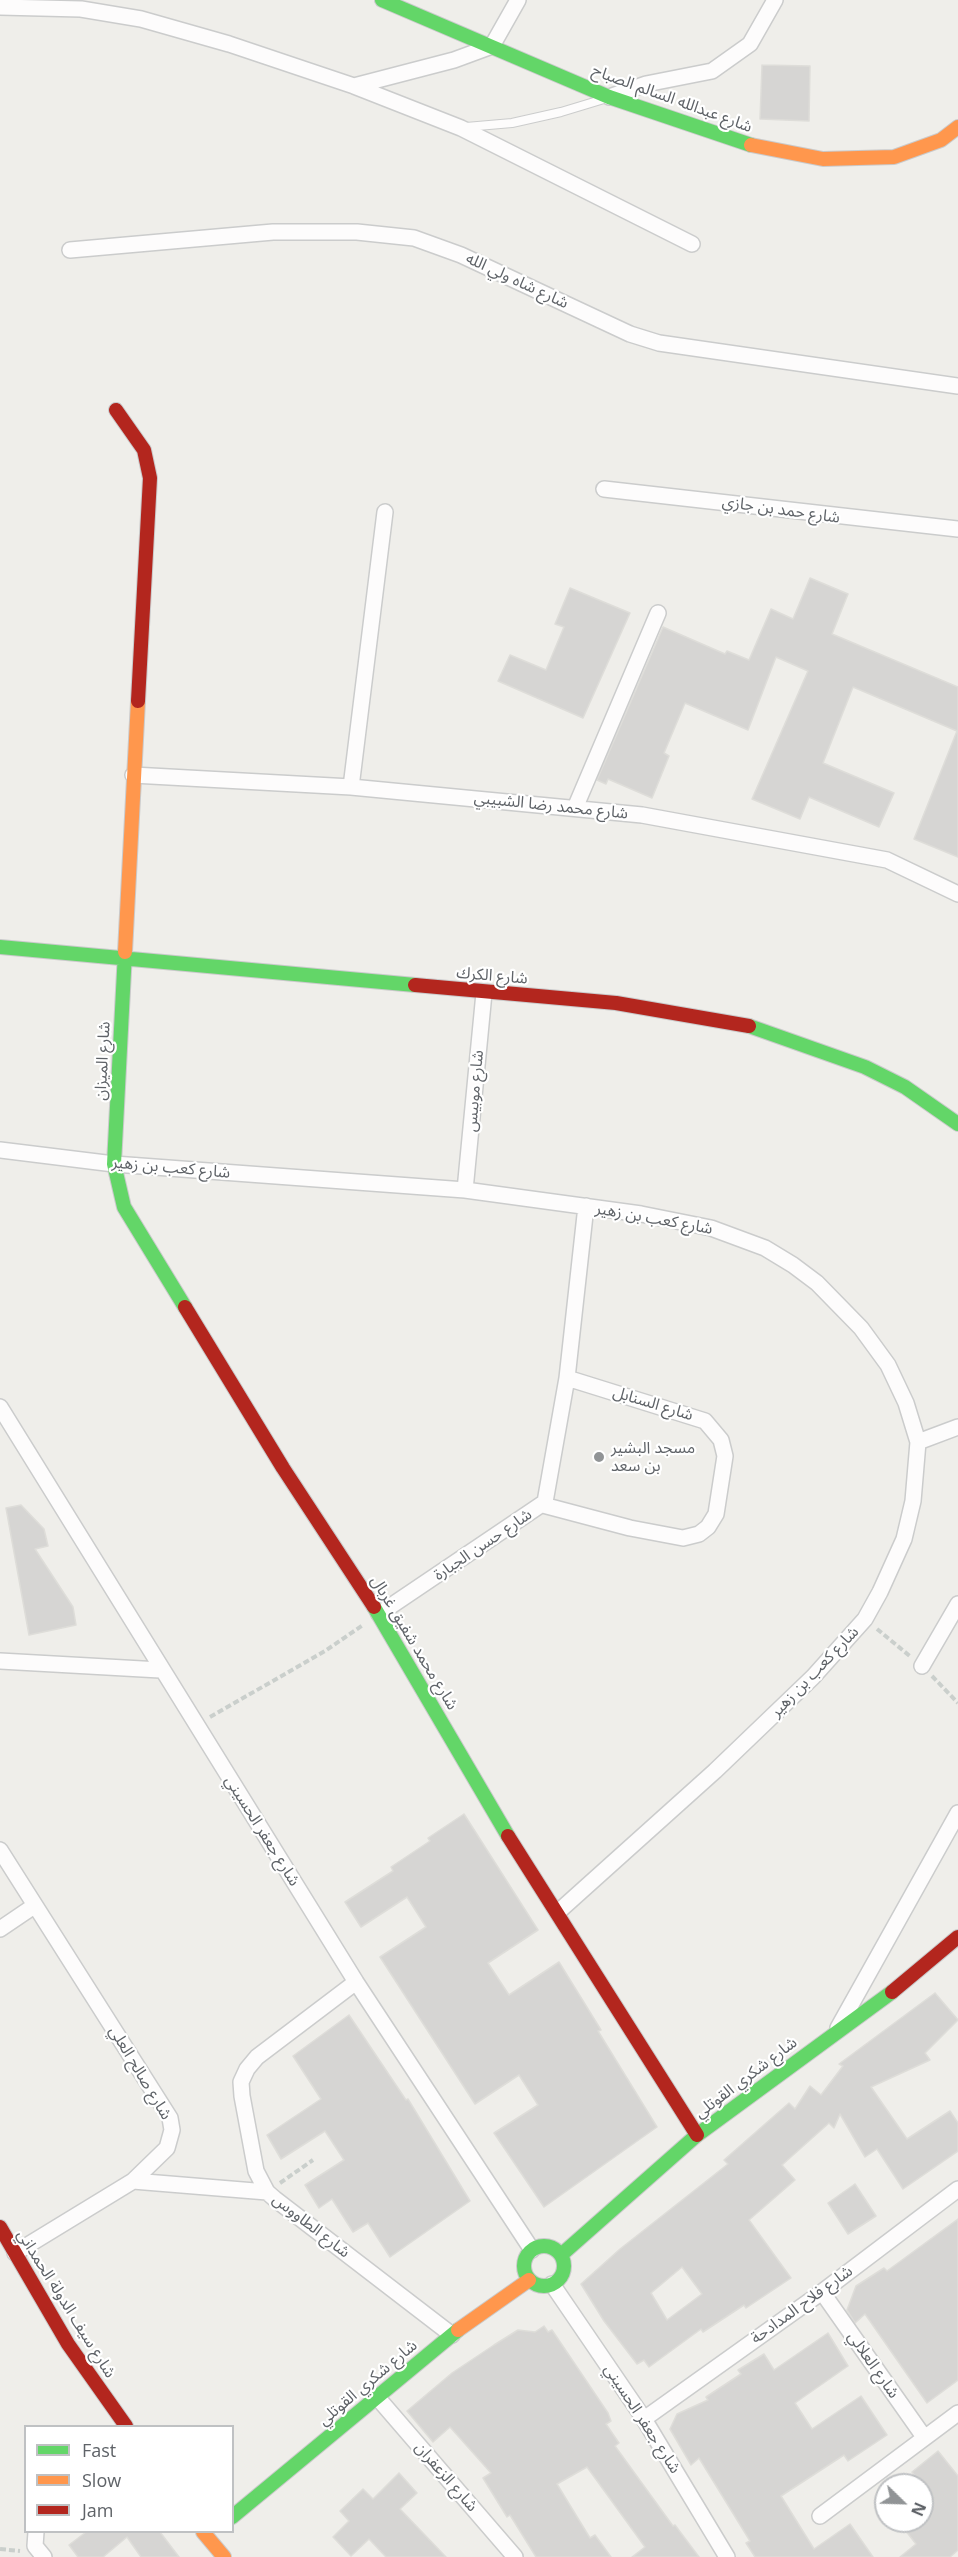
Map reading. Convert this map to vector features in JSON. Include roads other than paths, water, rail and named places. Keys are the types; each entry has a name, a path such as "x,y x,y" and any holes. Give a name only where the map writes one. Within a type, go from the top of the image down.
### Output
{"street":[{"name":"شارع عبدالله السالم الصباح","path":"382,0 609,97 745,144 824,159 894,157 941,140 958,127"},
{"path":"354,86 454,60 492,46 518,0"},
{"path":"609,97 646,84 712,71 750,44 775,0"},
{"path":"0,7 81,9 141,19 229,44 354,86 462,128 692,244"},
{"name":"شارع شاه ولي الله","path":"70,250 273,232 357,232 414,238 461,255 630,334 659,343 958,386"},
{"path":"116,410 144,450 150,478 133,775 126,960"},
{"name":"شارع حمد بن جازي","path":"604,489 958,529"},
{"path":"351,787 384,512"},
{"path":"575,808 658,613"},
{"name":"شارع محمد رضا الشبيبي","path":"133,775 351,787 642,815 887,860 958,894"},
{"name":"شارع الكرك","path":"0,947 484,993 616,1003 740,1023 865,1067 905,1087 958,1124"},
{"name":"شارع الميزان","path":"114,1164 126,960"},
{"name":"شارع موبيس","path":"465,1190 484,993"},
{"name":"شارع كعب بن زهير","path":"0,1150 114,1164 465,1190 586,1206 711,1228 765,1248 793,1265 816,1283 861,1328 888,1365 906,1403 918,1442 914,1502 904,1539 865,1619 813,1677 715,1772 558,1912"},
{"name":"شارع محمد شفيق غربال","path":"114,1164 128,1217 283,1468 379,1614 494,1814 558,1912 697,2136"},
{"name":"شارع حسن الجبارة","path":"379,1614 543,1505 567,1378 586,1206"},
{"name":"شارع السنابل","path":"543,1505 630,1528 683,1538 699,1534 708,1527 716,1514 725,1456 721,1440 705,1421 567,1378"},
{"name":"شارع جعفر الحسيني","path":"0,1407 160,1670 356,1982 532,2250"},
{"path":"918,1442 958,1427"},
{"path":"922,1666 958,1604"},
{"path":"0,1661 160,1670"},
{"path":"835,2033 958,1813"},
{"name":"شارع صالح العلي","path":"0,1850 170,2118 172,2130 167,2148 134,2181 15,2253"},
{"path":"0,1929 34,1906"},
{"name":"شارع شكري القوتلي","path":"561,2255 697,2136 888,1995 958,1937"},
{"name":"شارع الطاووس","path":"356,1982 257,2057 247,2069 242,2082 242,2096 256,2171 267,2192 452,2335"},
{"path":"134,2181 267,2192"},
{"name":"شارع فلاح المدادحة","path":"644,2419 822,2292 958,2189"},
{"name":"شارع سيف الدولة الحمداني","path":"0,2227 68,2344 125,2425"},
{"path":"548,2246 561,2255 564,2261 562,2276 552,2284 543,2287 529,2280 524,2264 532,2250 548,2246"},
{"name":"شارع شكري القوتلي","path":"234,2515 452,2335 529,2280"},
{"name":"شارع جعفر الحسيني","path":"552,2284 644,2419 727,2557"},
{"name":"شارع العلالي","path":"822,2292 924,2437"},
{"name":"شارع الزعفران","path":"377,2397 516,2557"},
{"path":"820,2516 958,2413"},
{"path":"36,2533 35,2546 44,2557"},
{"path":"208,2534 224,2557"}],"lane":[{"path":"462,128 512,123 561,112 609,97"}],"place":[{"name":"مسجد البشير بن سعد","path":"599,1457"}]}
